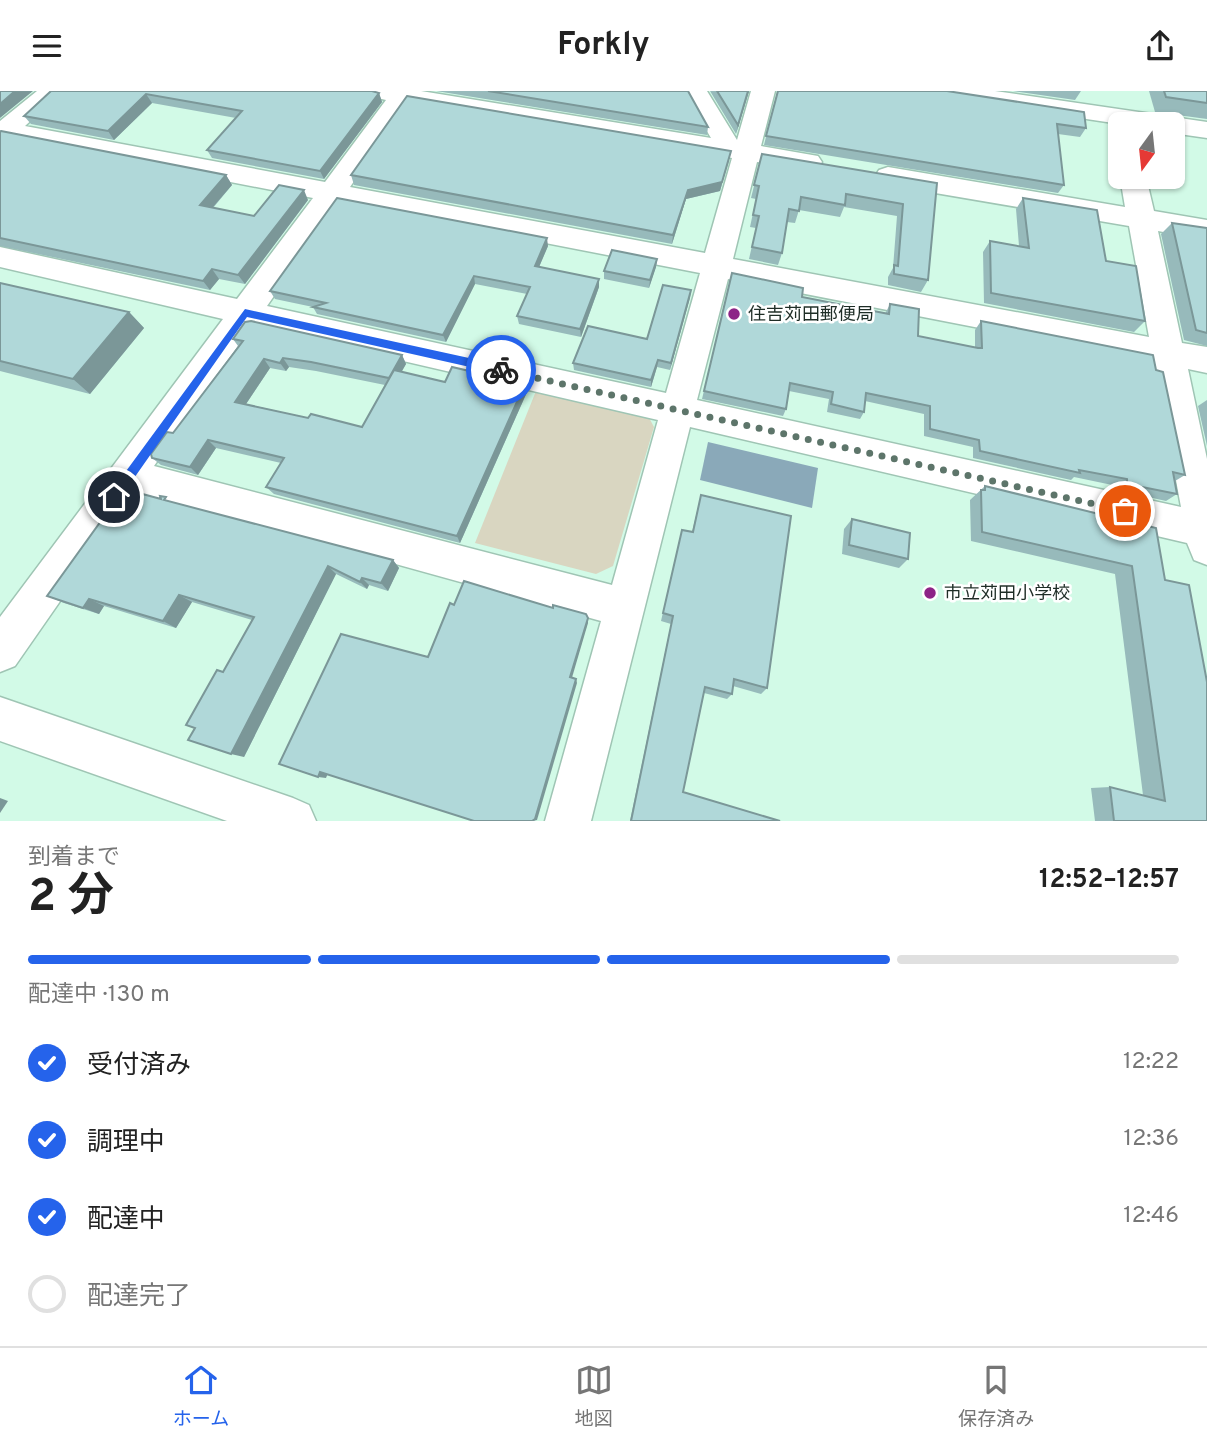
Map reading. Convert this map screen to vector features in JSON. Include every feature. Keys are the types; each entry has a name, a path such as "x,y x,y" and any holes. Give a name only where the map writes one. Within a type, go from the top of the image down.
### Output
{"street":[{"path":"2,131 51,91"},
{"path":"695,91 739,151"},
{"path":"568,821 678,409 739,151 762,91"},
{"path":"946,91 1108,119"},
{"path":"1116,91 1120,112"},
{"path":"0,651 334,192 395,92 828,166"},
{"path":"1185,127 1207,130"},
{"path":"2,131 1207,360"},
{"path":"869,173 1207,230"},
{"path":"0,257 678,409 1206,536 1136,189"},
{"path":"130,475 625,608"},
{"path":"0,719 293,821"}],"shaded area":[{"path":"538,386 646,412 654,427 613,566 596,574 475,543"}],"water":[{"path":"708,442 818,468 812,508 700,480"}],"building":[{"path":"0,91 15,91 0,104"},
{"path":"51,91 379,93 320,171 207,150 242,111 146,94 108,131 24,116"},
{"path":"488,91 688,91 708,127"},
{"path":"717,91 748,91 738,125"},
{"path":"778,91 947,91 1084,112 1086,128 1057,124 1064,185 766,136"},
{"path":"1164,91 1207,91 1207,103 1166,97"},
{"path":"407,96 731,151 722,182 688,190 673,235 351,175"},
{"path":"1,131 226,175 200,205 254,216 279,185 304,190 238,275 212,269 203,281 0,238"},
{"path":"762,154 937,183 928,280 894,274 894,265 898,266 903,204 846,194 845,205 801,197 799,211 789,209 782,253 752,247 759,216 753,215 759,186 754,185"},
{"path":"337,198 547,238 535,266 599,279 580,329 517,316 530,287 474,276 443,335 313,307 326,303 270,291"},
{"path":"1023,198 1097,210 1106,261 1136,266 1145,321 991,293 990,241 1029,248"},
{"path":"1172,223 1207,228 1207,333 1196,330"},
{"path":"612,250 657,259 650,280 604,271"},
{"path":"732,273 803,288 802,297 889,314 890,304 919,309 918,336 978,348 982,348 981,321 1153,355 1156,370 1163,372 1185,475 1173,472 1177,494 1127,484 1127,479 1079,470 1080,473 980,451 979,440 930,429 930,406 866,393 864,412 831,404 833,392 790,383 786,409 704,391"},
{"path":"0,283 129,312 73,379 0,361"},
{"path":"663,285 691,290 671,363 658,360 651,380 573,363 588,326 647,339"},
{"path":"251,321 402,355 389,378 311,362 283,358 280,363 264,359 235,402 308,418 311,414 362,427 394,370 445,382 452,367 525,384 457,536 266,487 284,458 208,440 190,467 152,458 151,454 167,432 173,433 243,341 233,339 245,322"},
{"path":"985,486 1156,528 1165,580 1189,585 1207,682 1207,821 1114,821 1110,787 1165,801 1132,566 982,532 981,490 985,490"},
{"path":"124,489 161,499 160,496 166,497 164,500 393,560 381,583 362,578 360,582 328,566 231,754 188,740 195,728 186,725 217,670 223,672 254,617 179,595 163,621 89,599 83,608 47,596"},
{"path":"701,495 791,516 767,688 734,679 732,694 705,687 683,792 780,821 631,821 673,616 663,613 682,530 693,532"},
{"path":"852,519 910,533 908,559 849,545"},
{"path":"464,581 553,608 553,605 586,614 588,618 570,677 576,679 535,819 474,821 320,772 318,777 279,764 341,634 428,657 450,603 454,605"}],"way so far":[{"path":"501,370 1125,511"}],"place":[{"name":"住吉苅田郵便局","path":"734,314"},
{"name":"市立苅田小学校","path":"930,593"}],"route":[{"path":"114,497 245,313 501,370"}]}
